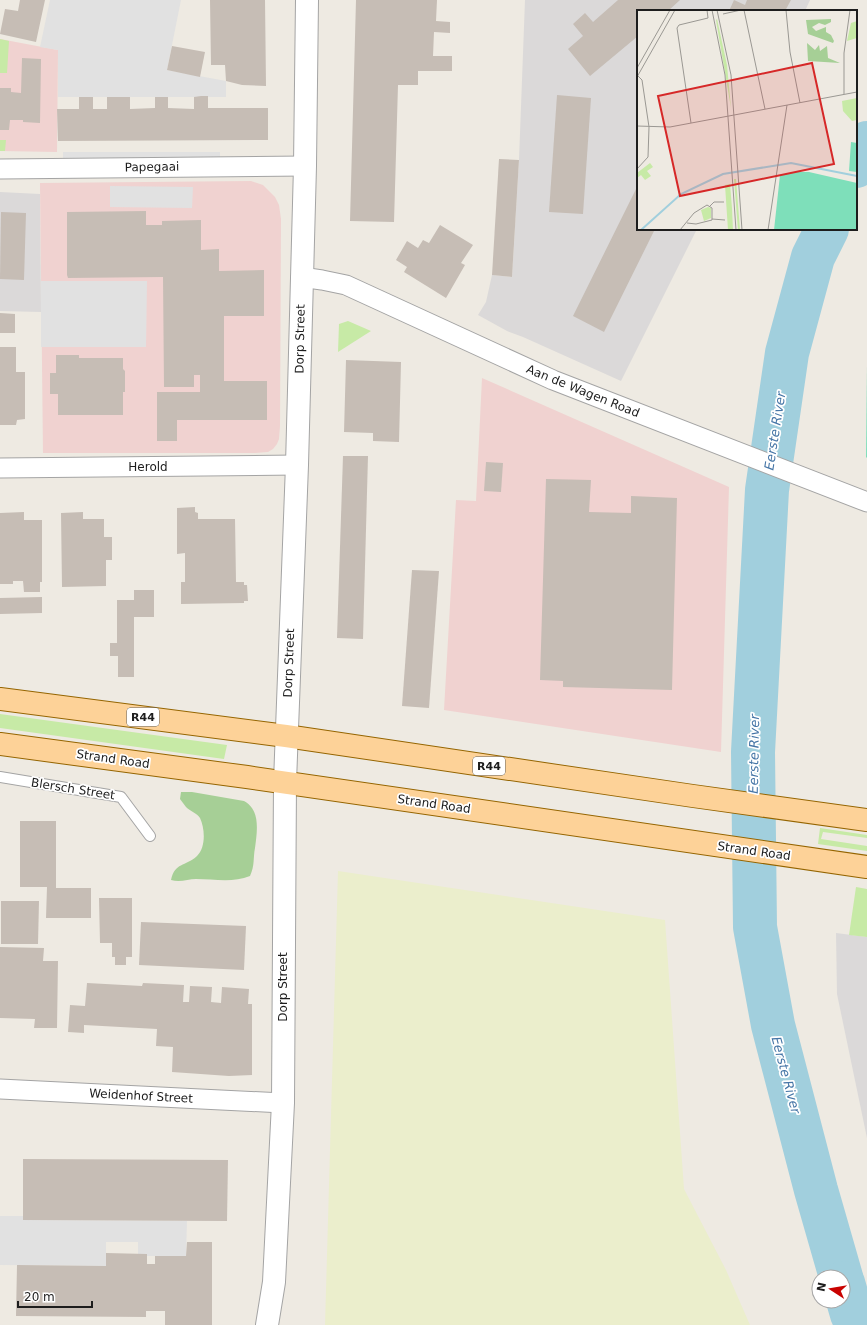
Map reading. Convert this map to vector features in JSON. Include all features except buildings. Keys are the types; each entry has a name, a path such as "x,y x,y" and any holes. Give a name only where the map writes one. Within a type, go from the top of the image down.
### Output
{"main road":[{"name":"R44","path":"0,699 286,736 860,819"},
{"name":"Strand Road","path":"0,744 285,782 858,866"}],"street":[{"name":"Dorp Street","path":"267,1325 274,1282 282,1103 286,736 305,166 307,0"},
{"name":"Papegaai","path":"0,169 305,166"},
{"name":"Aan de Wagen Road","path":"301,277 346,285 554,380 867,502"},
{"name":"Herold","path":"0,468 296,465"},
{"name":"Weidenhof Street","path":"0,1089 282,1103"}],"lane":[{"name":"Blersch Street","path":"0,777 121,797 150,836"}],"shaded area":[{"path":"50,0 181,0 167,70 226,81 226,97 58,97 58,50 40,47"},
{"path":"525,0 810,0 805,10 637,10 637,230 696,230 621,381 507,331 478,315 486,302 492,275 512,277 519,160"},
{"path":"0,39 58,50 57,152 0,151"},
{"path":"63,152 220,152 220,161 63,161"},
{"path":"251,181 263,185 275,197 279,205 281,219 280,426 277,444 268,452 255,453 43,453 40,183"},
{"path":"110,186 193,187 192,208 110,207"},
{"path":"0,192 40,194 41,312 0,311"},
{"path":"41,281 147,281 146,347 41,347"},
{"path":"482,378 729,487 721,752 444,710 456,500 476,501"},
{"path":"836,933 867,937 867,1138 837,994"},
{"path":"0,1216 23,1216 23,1220 187,1221 186,1256 147,1256 147,1254 138,1254 138,1242 106,1242 106,1266 0,1265"}],"green space":[{"path":"0,39 9,41 7,73 0,73"},
{"path":"0,140 6,140 5,151 0,151"},
{"path":"348,321 371,331 338,352 339,324"},
{"path":"867,365 867,458 866,457"},
{"path":"0,714 227,745 224,759 0,728"},
{"path":"181,792 192,792 244,801 249,805 253,810 257,822 257,835 252,872 250,876 230,880 171,880 175,870 178,867 197,856 202,848 204,838 200,818 186,807 180,799"},
{"path":"820,828 867,835 867,838 823,832 821,839 867,846 867,851 818,844"},
{"path":"338,871 665,920 684,1189 726,1270 750,1325 325,1325"},
{"path":"856,887 867,889 867,937 849,935"}],"waterway":[{"name":"Eerste River","path":"857,164 867,143"},
{"name":"Eerste River","path":"826,230 813,257 787,353 767,490 753,752 755,927 773,1025 816,1190 839,1269"},
{"name":"Eerste River","path":"851,1309 857,1325"}]}
